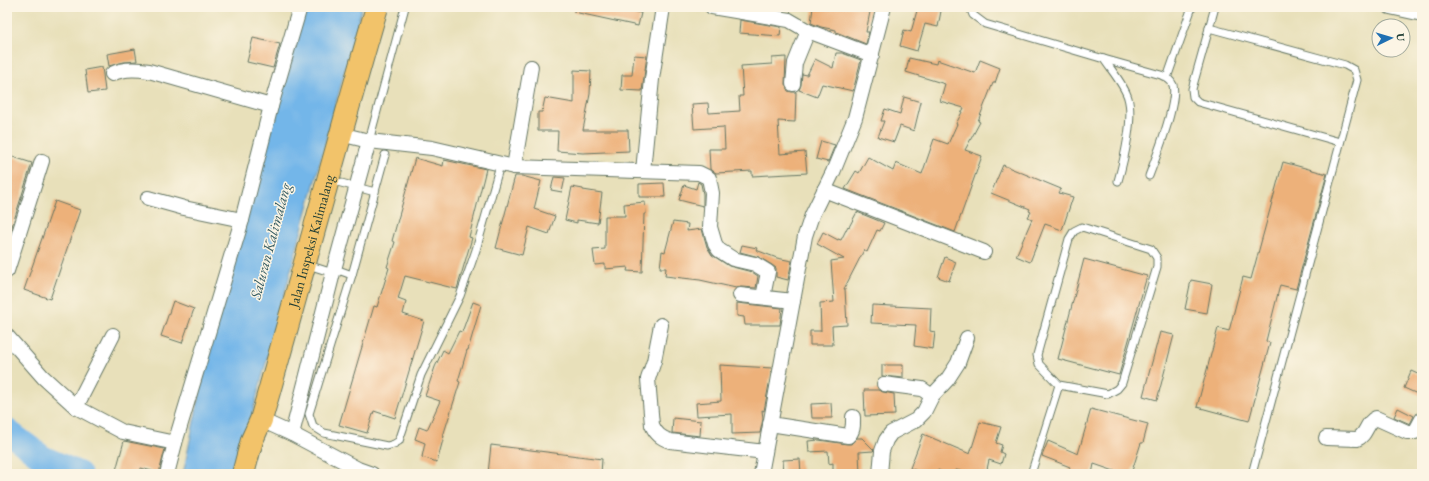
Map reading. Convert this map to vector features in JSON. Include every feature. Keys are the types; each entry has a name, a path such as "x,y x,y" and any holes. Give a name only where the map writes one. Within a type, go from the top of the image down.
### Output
{"main road":[{"name":"Jalan Inspeksi Kalimalang","path":"243,474 252,440 262,420 306,264 340,134 377,7"}],"street":[{"path":"167,474 242,220 271,106 300,7"},
{"path":"643,171 652,79 663,7"},
{"path":"712,7 789,20 808,31 872,55"},
{"path":"761,474 805,236 812,215 855,118 884,7"},
{"path":"1390,7 1422,14"},
{"path":"793,84 795,63 808,31"},
{"path":"507,166 531,67"},
{"path":"112,74 134,69 149,70 271,106"},
{"path":"340,134 369,141 432,148 507,166 699,173 709,178 712,193 710,227 718,250 733,259 755,264 768,272 764,298"},
{"path":"292,434 333,273 369,141"},
{"path":"7,271 42,161"},
{"path":"824,190 984,252"},
{"path":"148,198 184,208 242,220"},
{"path":"740,295 793,301"},
{"path":"661,325 654,361 648,379 652,425 655,431 660,437 670,441 765,452"},
{"path":"76,407 113,335"},
{"path":"7,336 43,377 76,407 123,432 175,443"},
{"path":"880,474 882,451 886,440 891,433 916,420 924,412 932,396 947,380 958,363 967,338"},
{"path":"884,384 922,388 932,396"},
{"path":"770,424 848,436 852,430 853,417"},
{"path":"1326,438 1360,438 1370,422 1376,418 1411,433 1415,432 1422,418"},
{"path":"262,420 358,469 372,474"}],"lane":[{"path":"369,141 405,7"},
{"path":"970,7 973,15 985,24 1167,78 1172,85 1173,95 1169,120 1150,176"},
{"path":"1167,78 1192,7"},
{"path":"1216,7 1192,89 1192,97 1198,102 1340,142"},
{"path":"1209,28 1345,65 1354,70 1357,80 1252,474"},
{"path":"1104,59 1128,97 1130,111 1124,160 1118,181"},
{"path":"385,155 352,275 309,414 313,426 324,433 387,446 399,441 422,375 460,296 507,166"},
{"path":"328,180 375,192"},
{"path":"1082,227 1151,249 1157,258 1157,268 1122,383 1117,389 1108,394 1059,385 1039,364 1037,355 1069,240 1074,231 1082,227"},
{"path":"306,264 333,273 341,271 352,275"},
{"path":"1031,474 1059,385"}],"water":[{"name":"Saluran Kalimalang","path":"304,7 362,7 236,474 183,474 209,349"}],"building":[{"path":"574,7 614,7 641,13 638,26 574,12"},
{"path":"813,7 871,7 866,32 869,32 866,44 836,32 836,30 811,23"},
{"path":"918,7 927,7 941,11 938,27 925,24 917,51 900,46 904,30 911,32"},
{"path":"740,20 781,27 780,36 739,33"},
{"path":"253,38 280,44 273,68 247,62"},
{"path":"135,49 137,61 124,62 109,66 107,54"},
{"path":"836,53 842,53 861,60 853,91 822,84 817,97 799,90 802,74 807,75 815,59 833,68"},
{"path":"634,55 647,56 642,91 621,90 622,75 632,75"},
{"path":"786,57 785,84 788,91 796,92 795,122 778,121 780,154 805,152 807,173 752,176 752,171 716,173 710,169 709,149 725,149 724,127 694,129 692,104 708,103 709,113 740,111 739,96 743,96 741,66 772,64 772,58"},
{"path":"909,58 936,64 937,60 975,73 980,60 1000,68 978,121 980,122 965,150 982,156 955,232 845,189 856,171 859,173 868,157 893,171 896,163 922,174 934,139 948,144 964,108 940,101 945,84 906,72"},
{"path":"102,67 105,91 88,93 85,70"},
{"path":"574,70 591,71 590,94 583,130 628,130 629,151 583,153 557,151 558,131 538,131 538,112 542,112 545,98 574,103"},
{"path":"904,97 921,102 914,131 900,126 894,142 878,137 884,121 881,121 885,109 900,114"},
{"path":"821,141 835,145 828,162 816,159"},
{"path":"7,155 32,163 9,236 7,235"},
{"path":"415,158 443,166 444,160 486,169 469,237 472,238 457,289 405,276 398,299 406,302 403,314 424,321 395,418 374,411 367,433 339,425 374,306 377,307 389,268 387,267 395,242 392,241"},
{"path":"1283,162 1327,174 1296,289 1280,285 1266,341 1270,343 1249,421 1197,407 1218,328 1229,331 1243,277 1251,279"},
{"path":"1003,165 1061,189 1059,193 1073,197 1062,230 1045,224 1030,262 1016,256 1032,219 1028,217 1031,212 1029,211 1030,209 991,193"},
{"path":"515,176 522,176 541,181 534,209 555,216 549,234 529,227 522,255 496,248"},
{"path":"554,177 565,178 562,192 551,190"},
{"path":"698,182 701,184 703,206 679,200 684,185 696,189"},
{"path":"664,183 665,197 639,197 639,184"},
{"path":"572,187 602,193 598,223 577,220 577,223 565,220"},
{"path":"55,201 80,210 50,299 24,290"},
{"path":"645,202 646,214 644,214 642,272 627,271 628,267 605,269 605,264 595,265 593,250 605,249 605,216 625,216 624,204"},
{"path":"857,212 884,223 880,231 877,230 867,252 864,250 844,289 847,325 832,326 833,345 810,345 810,331 821,331 820,303 834,302 831,261 844,259 817,244 823,232 838,240 841,240"},
{"path":"673,222 688,224 687,231 702,229 707,247 712,255 729,266 752,272 758,276 756,288 736,288 700,280 665,276 666,268 660,268 662,251 665,252"},
{"path":"742,245 757,248 756,250 777,258 792,261 788,280 776,277 776,268 759,257 740,252"},
{"path":"945,257 956,262 949,281 938,277"},
{"path":"1084,259 1147,276 1119,375 1058,359"},
{"path":"1191,280 1212,284 1207,313 1185,309"},
{"path":"173,301 194,309 182,343 161,336"},
{"path":"473,302 481,305 458,381 460,382 443,436 437,462 422,457 425,443 415,439 419,427 427,430 440,401 425,396 435,367 443,350 448,353 459,331 462,332"},
{"path":"737,303 782,308 780,325 745,325 744,317 737,316"},
{"path":"872,305 931,308 930,331 935,332 933,349 914,346 916,325 871,323"},
{"path":"1160,332 1174,335 1157,400 1143,396"},
{"path":"720,365 772,368 764,411 762,410 763,419 760,433 732,434 732,414 697,416 696,403 721,401"},
{"path":"882,365 903,365 903,378 882,376"},
{"path":"1411,371 1422,376 1422,396 1404,388"},
{"path":"864,390 878,390 894,394 895,415 865,416"},
{"path":"831,403 832,418 812,418 811,404"},
{"path":"1398,408 1414,416 1410,424 1394,417"},
{"path":"1091,409 1148,424 1143,443 1141,443 1131,474 1123,474 1094,464 1092,474 1067,474 1070,467 1042,456 1048,441 1078,454"},
{"path":"673,418 701,421 700,436 672,433"},
{"path":"980,422 1001,427 996,443 1002,445 1000,452 1004,454 1001,464 989,460 986,474 976,474 956,470 955,474 946,474 938,470 937,474 925,474 910,468 923,434 970,454"},
{"path":"857,438 862,438 874,450 859,452 860,474 833,474 833,463 829,464 828,451 809,452 808,441 819,440 851,444"},
{"path":"124,441 165,449 159,473 141,468 139,474 115,474"},
{"path":"491,445 602,459 601,474 488,474"},
{"path":"800,459 801,474 784,474 783,460"}],"waterway":[{"path":"7,431 43,458 79,474"}]}
